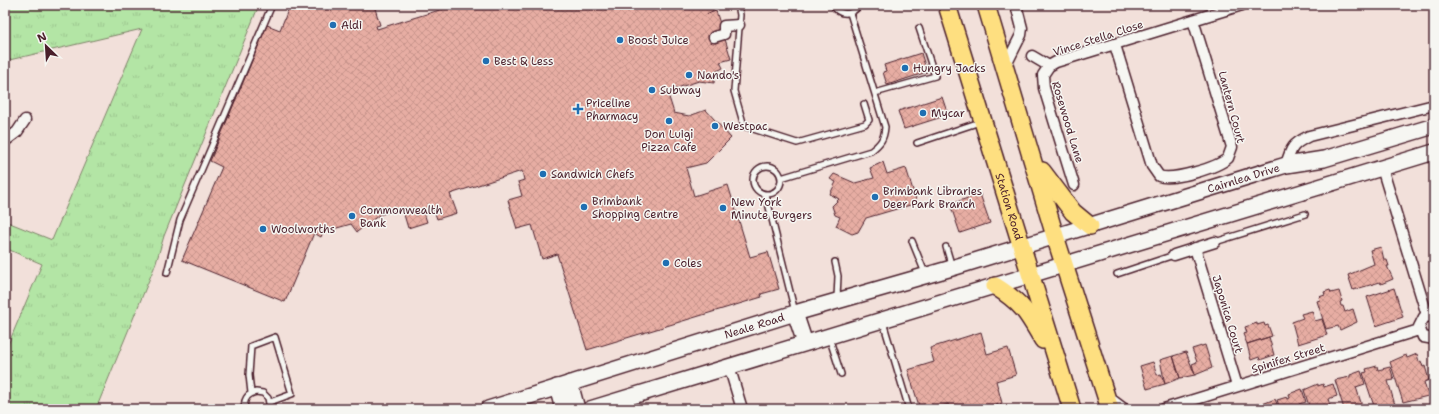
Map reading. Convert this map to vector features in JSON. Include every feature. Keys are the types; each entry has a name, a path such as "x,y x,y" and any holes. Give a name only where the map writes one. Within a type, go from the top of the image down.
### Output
{"main road":[{"path":"935,5 955,33"},
{"name":"Station Road","path":"947,5 1072,409"},
{"path":"986,5 1031,151 1055,236 1108,402"},
{"path":"1031,151 1046,178 1060,198 1073,212 1090,226"},
{"path":"995,286 1016,299 1022,306 1060,369"}],"street":[{"path":"1005,67 1021,35 1022,28 1016,5"},
{"name":"Vince Stella Close","path":"1032,56 1048,66 1056,62 1242,5"},
{"name":"Lantern Court","path":"1115,44 1152,166 1159,176 1168,178 1175,177 1218,164 1228,158 1232,148 1194,20"},
{"path":"714,38 724,34 724,26 739,25"},
{"name":"Rosewood Lane","path":"1048,66 1043,75 1044,88 1074,185"},
{"path":"1286,165 1290,149 1297,142 1309,136 1434,105"},
{"path":"5,141 17,132 26,120"},
{"name":"Cairnlea Drive","path":"1022,246 1286,165 1324,159 1434,126"},
{"path":"1377,143 1382,168 1431,316 1419,323 1419,330 1423,337 1434,339"},
{"path":"590,409 1434,152"},
{"path":"1174,255 1215,242"},
{"name":"Neale Road","path":"488,409 795,313 952,268 1022,246"},
{"name":"Japonica Court","path":"1195,248 1237,386"},
{"path":"795,313 805,343"},
{"name":"Spinifex Street","path":"1164,409 1419,330"},
{"path":"729,366 742,409"},
{"path":"563,409 564,385"},
{"path":"564,385 577,409"},
{"path":"1108,402 1124,409"}],"lane":[{"path":"167,273 180,220 272,5"},
{"path":"738,5 740,15 734,91 744,126 797,143 865,124 869,120 864,104"},
{"path":"833,5 841,13 850,13 859,5"},
{"path":"781,178 865,153 877,146 884,136 885,127 850,13"},
{"path":"875,94 935,76 919,28"},
{"path":"917,143 983,122"},
{"path":"769,166 777,170 781,178 781,183 776,191 766,194 762,194 755,188 752,179 756,170 760,167 769,166"},
{"path":"766,194 795,313"},
{"path":"1215,242 1305,214"},
{"path":"912,241 926,275"},
{"path":"946,247 952,268"},
{"path":"1117,274 1174,255"},
{"path":"835,262 838,276 837,301"},
{"path":"882,320 909,409"},
{"path":"829,335 840,374"},
{"path":"245,409 245,401 252,393 248,363 251,346 275,337 292,394 270,402"},
{"path":"252,393 263,393 270,402 270,409"}],"green space":[{"path":"5,5 259,5 164,236 156,263 96,409 5,409 5,352 42,264 5,248 5,221 52,240 142,29 5,61"}],"building":[{"path":"290,5 374,5 380,25 376,26 377,29 456,5 722,5 707,14 716,11 722,30 712,33 715,43 725,39 731,59 720,62 723,68 715,72 714,83 699,81 667,91 674,113 689,116 706,110 731,138 706,163 686,168 694,196 728,185 750,257 768,252 779,289 761,294 762,297 587,350 557,254 542,259 532,225 517,229 508,200 522,196 518,182 524,180 522,171 450,194 457,213 437,219 434,210 424,213 427,222 408,228 402,208 379,215 357,232 351,224 323,232 321,237 314,233 285,302 182,260 222,167 210,161 267,25 280,30"},
{"name":"Hungry Jacks","path":"921,53 927,72 887,85 883,72 886,71 884,65"},
{"name":"Mycar","path":"942,97 948,115 904,129 898,111"},
{"name":"Brimbank Libraries Deer Park Branch","path":"883,162 887,174 906,168 917,203 866,218 858,232 852,234 836,226 840,217 835,215 832,206 839,199 830,194 836,182 830,179 834,174 855,183 874,178 870,168"},
{"path":"980,194 990,223 960,233 950,204"},
{"path":"1381,247 1384,260 1387,260 1389,266 1387,266 1393,279 1381,284 1380,282 1353,290 1348,275 1374,264 1370,250"},
{"path":"1394,288 1403,317 1376,326 1367,297"},
{"path":"1330,290 1331,293 1339,291 1342,301 1340,302 1341,306 1343,306 1345,312 1353,309 1357,322 1340,330 1338,326 1326,329 1317,301 1320,300 1319,297 1325,295 1324,292"},
{"path":"1312,311 1315,321 1322,319 1327,335 1298,344 1292,322 1303,318 1301,314"},
{"path":"1257,323 1257,325 1264,323 1265,326 1268,325 1272,336 1247,344 1243,334 1247,333 1245,327"},
{"path":"981,332 987,354 1008,348 1016,375 996,381 1002,403 984,409 949,409 948,404 932,409 920,409 908,370 934,362 930,348"},
{"path":"1269,337 1274,355 1260,360 1259,357 1251,360 1247,344"},
{"path":"1205,345 1212,368 1195,375 1192,364 1197,362 1192,349"},
{"path":"1186,352 1195,375 1180,378 1173,356"},
{"path":"1417,354 1419,362 1421,361 1423,367 1425,366 1429,380 1424,382 1428,396 1403,402 1390,362 1406,355 1407,358"},
{"path":"1173,356 1180,378 1165,384 1160,360"},
{"path":"1153,362 1157,375 1161,374 1165,384 1147,389 1140,366"},
{"path":"1377,366 1378,370 1390,367 1394,380 1388,381 1395,405 1382,409 1375,409 1363,373 1367,372 1366,369"},
{"path":"1361,371 1365,384 1356,387 1363,409 1344,409 1335,380 1350,377 1350,375"},
{"path":"1318,384 1318,386 1323,384 1324,387 1333,384 1337,396 1328,399 1330,405 1328,406 1329,409 1310,409 1304,390"},
{"path":"1302,389 1306,402 1299,404 1301,409 1280,409 1277,400 1287,397 1288,399 1290,398 1289,394"},
{"path":"1275,399 1279,409 1249,409 1256,407 1255,405 1260,405"}],"place":[{"name":"Aldi","path":"333,25"},
{"name":"Boost Juice","path":"620,40"},
{"name":"Best & Less","path":"486,61"},
{"name":"Hungry Jacks","path":"905,68"},
{"name":"Nando's","path":"689,75"},
{"name":"Subway","path":"652,90"},
{"name":"Priceline Pharmacy","path":"578,109"},
{"name":"Mycar","path":"923,113"},
{"name":"Don Luigi Pizza Cafe","path":"669,121"},
{"name":"Westpac","path":"715,126"},
{"name":"Sandwich Chefs","path":"543,174"},
{"name":"Brimbank Libraries Deer Park Branch","path":"875,197"},
{"name":"Brimbank Shopping Centre","path":"584,207"},
{"name":"New York Minute Burgers","path":"723,208"},
{"name":"Commonwealth Bank","path":"352,216"},
{"name":"Woolworths","path":"263,229"},
{"name":"Coles","path":"666,263"}]}
